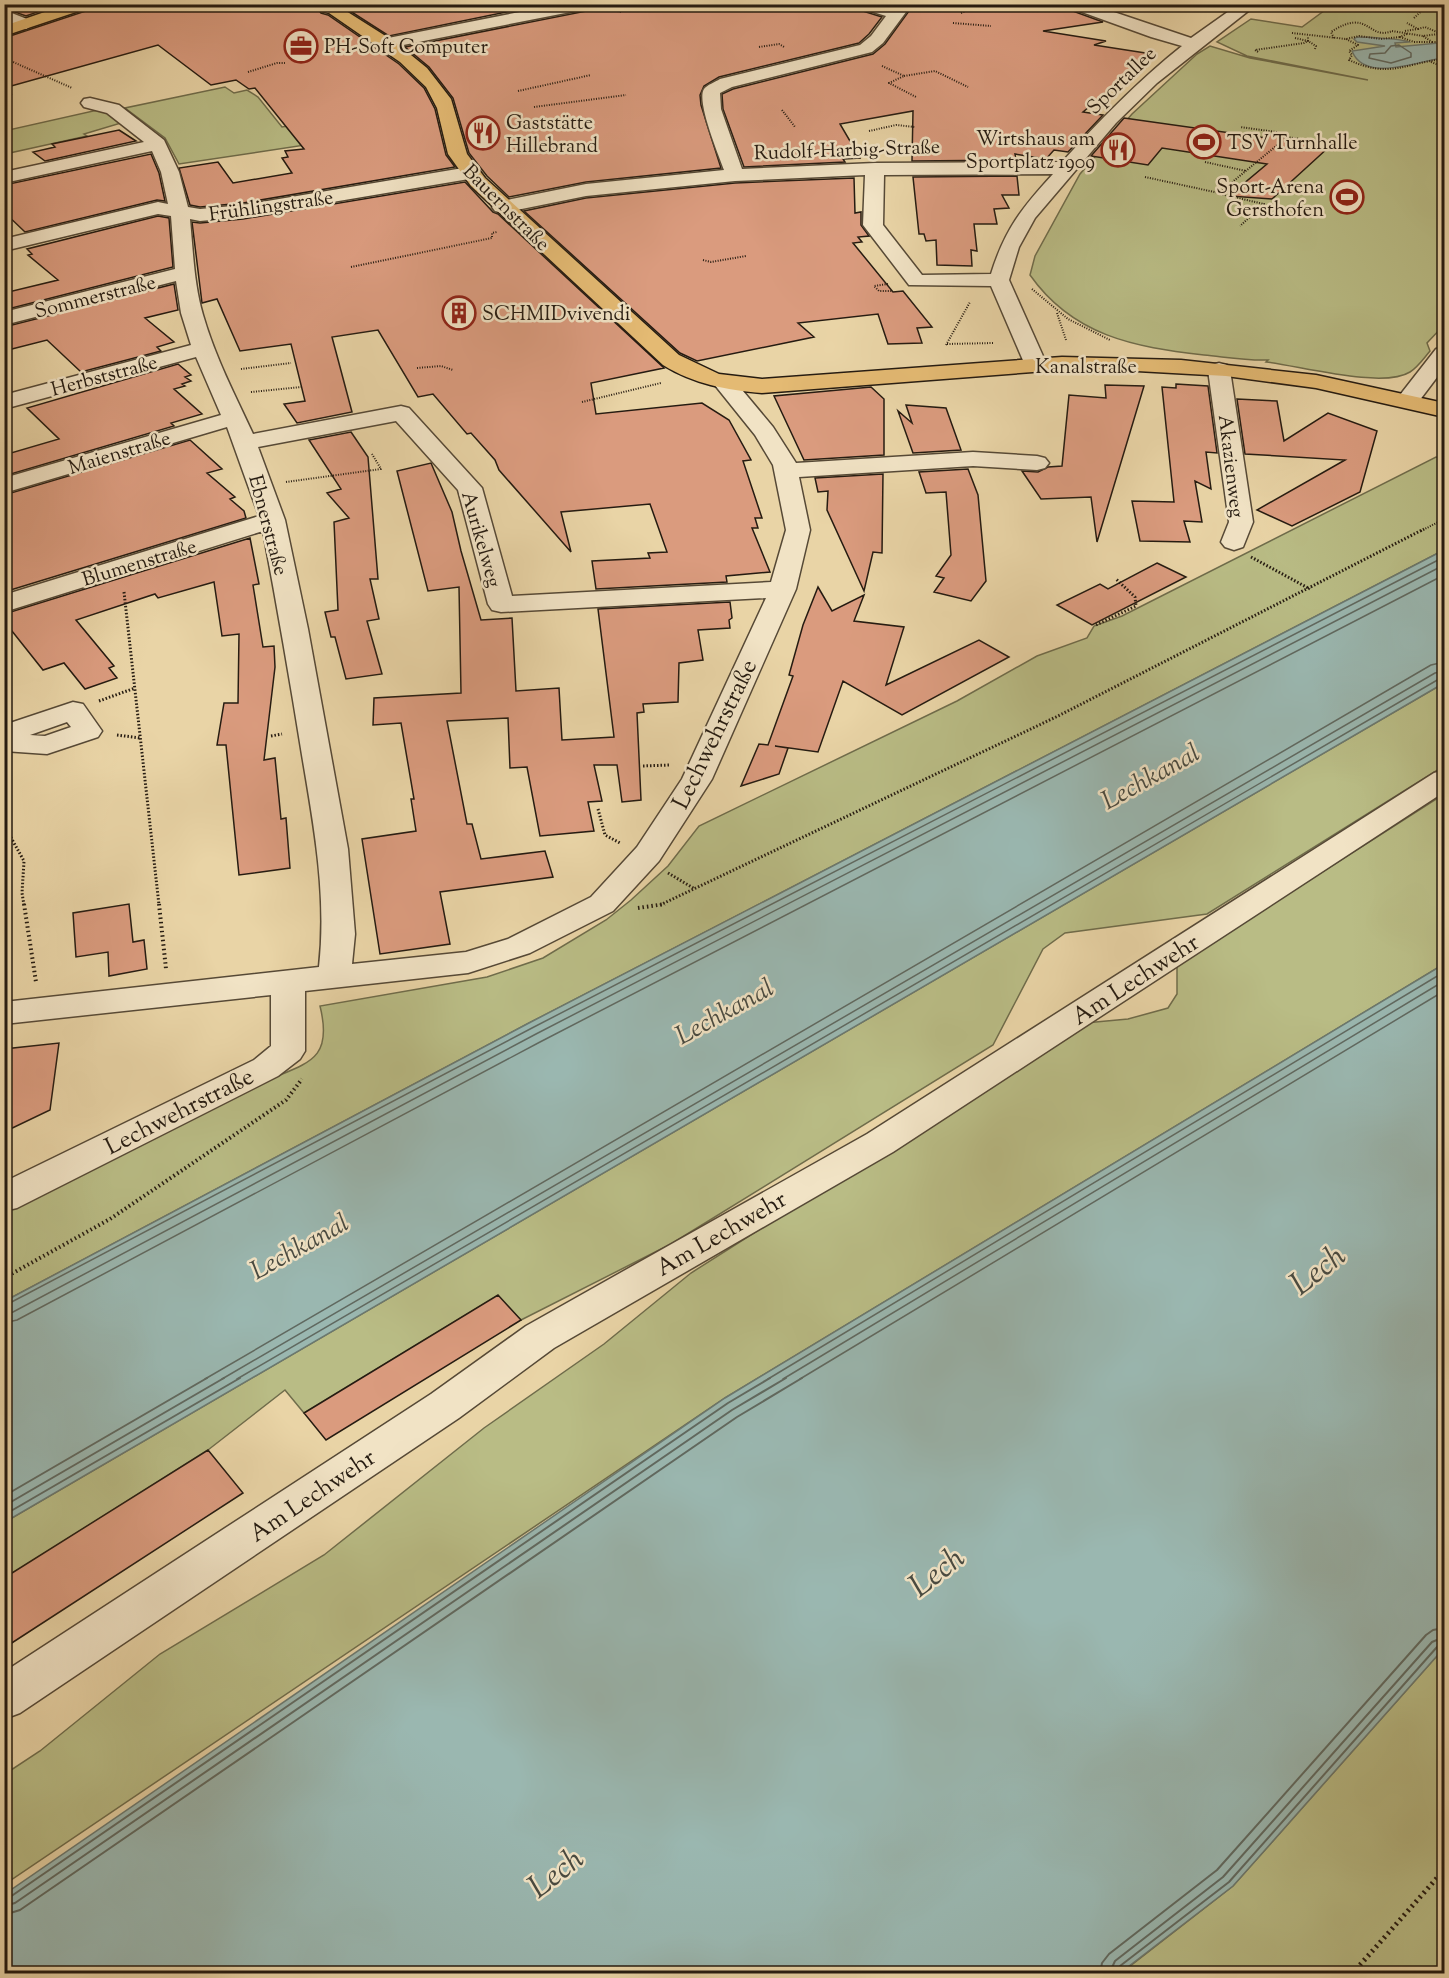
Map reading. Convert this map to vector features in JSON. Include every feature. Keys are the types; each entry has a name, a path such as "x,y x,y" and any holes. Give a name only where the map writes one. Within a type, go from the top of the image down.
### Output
{"main road":[{"path":"4,31 85,4"},
{"name":"Bauernstraße","path":"332,6 425,74 444,102 453,147 469,173 502,207 671,360 685,369 725,384"},
{"name":"Kanalstraße","path":"725,384 762,387 1036,365 1099,364 1219,370 1293,379 1408,399 1444,410"}],"street":[{"path":"383,44 586,4"},
{"path":"735,175 711,109 711,91 726,83 866,50 877,43 900,9 862,4"},
{"path":"1074,4 1157,34 1194,44"},
{"name":"Sportallee","path":"991,280 1026,216 1115,114 1194,44 1248,11"},
{"path":"4,15 26,24"},
{"name":"Ebnerstraße","path":"101,106 158,144 170,172 180,213 185,273 192,313 203,348 245,443 273,520 295,629 333,849 339,934 335,975"},
{"path":"4,177 158,144"},
{"path":"876,168 873,225 916,281 991,280 1036,365"},
{"name":"Rudolf-Harbig-Straße","path":"502,207 586,190 735,175 876,168 1069,168"},
{"name":"Frühlingstraße","path":"4,245 158,208 200,215 264,209 469,173"},
{"name":"Sommerstraße","path":"4,319 185,273"},
{"name":"Herbststraße","path":"4,402 203,348"},
{"path":"1408,399 1444,354"},
{"name":"Akazienweg","path":"1219,370 1241,522 1234,542"},
{"name":"Lechwehrstraße","path":"4,1013 468,962 519,946 602,904 648,854 697,779 783,589 798,530 785,465 765,432 725,384"},
{"name":"Maienstraße","path":"4,486 229,406"},
{"name":"Aurikelweg","path":"245,443 401,413 470,488 501,604 783,589"},
{"path":"787,471 973,459 1037,463"},
{"name":"Blumenstraße","path":"4,604 273,520"},
{"path":"4,735 73,710 88,731 47,745 4,742"},
{"name":"Am Lechwehr","path":"4,1698 436,1412 540,1337 879,1143 1444,779"},
{"path":"288,982 288,1051"},
{"name":"Lechwehrstraße","path":"4,1198 266,1068 288,1051"}],"path":[{"path":"607,4 621,12"},
{"path":"1414,18 1429,4"},
{"path":"961,13 979,5"},
{"path":"1334,38 1331,32 1350,21 1365,24 1377,32 1387,33 1391,30 1424,36 1438,33 1444,28"},
{"path":"952,23 991,26"},
{"path":"1407,23 1417,29"},
{"path":"1401,32 1425,27 1444,35"},
{"path":"1292,33 1346,39 1359,36 1381,39 1407,34"},
{"path":"1308,36 1308,41"},
{"path":"1424,36 1432,42"},
{"path":"1400,37 1414,42 1444,42"},
{"path":"1295,38 1308,41 1316,46 1315,49"},
{"path":"1346,39 1358,45 1351,50 1352,55 1348,59 1355,63 1392,70 1444,59"},
{"path":"1258,52 1255,50 1308,41"},
{"path":"4,58 114,106 101,106"},
{"path":"1429,61 1444,68"},
{"path":"874,62 904,76"},
{"path":"248,72 276,63 285,63"},
{"path":"916,97 889,83 904,76 935,71 968,87"},
{"path":"518,91 591,75"},
{"path":"4,92 12,95"},
{"path":"534,108 626,95"},
{"path":"782,110 795,127"},
{"path":"869,131 896,125 915,127"},
{"path":"1240,127 1330,144"},
{"path":"1219,193 1287,137"},
{"path":"1205,162 1247,171"},
{"path":"1145,177 1264,204 1240,226"},
{"path":"351,267 492,238 492,233 506,231 516,235 530,232"},
{"path":"703,260 711,262 746,256"},
{"path":"920,374 938,360 991,280"},
{"path":"1056,312 1066,341"},
{"path":"947,344 1003,343"},
{"path":"214,372 291,363"},
{"path":"417,368 441,366 453,370"},
{"path":"582,402 660,383 685,369"},
{"path":"229,406 301,387"},
{"path":"261,486 314,477 351,476 381,469 372,454"},
{"path":"602,904 631,909 662,905 999,746 1311,589 1444,519"},
{"name":"Akazienweg","path":"1234,542 1244,553 1311,589"},
{"path":"122,567 168,996"},
{"path":"1096,626 1136,606 1135,597 1116,579"},
{"path":"73,710 135,688"},
{"path":"598,809 605,835 625,846 648,854"},
{"path":"4,825 24,861 22,892 40,1010"},
{"path":"4,1278 110,1219 286,1100 302,1081 298,1066 288,1051"},
{"path":"1352,1974 1444,1870"}],"green space":[{"path":"1332,5 1350,5 1379,10 1385,5 1444,5 1444,325 1427,343 1430,351 1418,365 1410,372 1397,377 1362,377 1266,362 1268,360 1236,359 1153,348 1107,335 1085,325 1047,296 1030,275 1035,256 1080,174 1132,114 1197,54 1210,46 1250,58 1368,80 1247,56 1217,42 1251,19 1302,27"},
{"path":"225,87 234,93 247,90 258,97 282,127 313,122 325,142 179,164 165,138 125,108"},
{"path":"102,109 121,123 84,134 87,136 5,154 4,131"},
{"path":"1436,457 1444,459 1444,550 529,1023 5,1301 5,1212 306,1063 315,1056 323,1037 320,1006 487,977 543,958 606,920 631,900 668,866 699,826 957,701 1037,656 1087,638 1094,626 1122,616"},
{"path":"1444,683 1444,766 1207,914 1065,933 1043,949 993,1045 671,1244 521,1320 497,1296 304,1413 285,1390 208,1450 5,1578 5,1522"},
{"path":"1444,794 1444,964 725,1398 5,1884 5,1774 40,1751 160,1654 324,1555 484,1428 604,1344 691,1273 1085,1023 1128,1019 1168,1008 1177,994 1177,965"},
{"path":"1444,1648 1444,1973 1120,1974 1233,1886"}],"water":[{"path":"1357,37 1409,42 1395,43 1396,47 1439,43 1444,47 1444,58 1394,68 1368,66 1359,61 1352,51 1385,46 1357,42 1354,39"},
{"name":"Lechkanal","path":"1444,550 1444,683 5,1522 5,1301 529,1023"},
{"name":"Lech","path":"1444,964 1444,1648 1233,1886 1120,1973 5,1973 5,1894 725,1398"}],"building":[{"path":"31,4 60,4 26,16 12,11"},
{"path":"94,4 314,4 321,13 328,15 399,64 424,88 435,109 446,155 455,167 243,203 200,207 190,205 179,168 218,162 233,183 292,173 282,158 288,157 285,151 304,149 255,88 249,89 236,80 211,85 158,45 4,88 4,38 92,9"},
{"path":"355,4 546,4 389,36 350,11"},
{"path":"595,4 854,4 856,9 882,17 859,43 719,77 704,86 700,95 701,105 721,168 586,182 509,197 487,176 469,153 453,98 429,67 405,47 586,11"},
{"path":"914,4 1065,4 1067,9 1103,22 1043,31 1106,41 1094,45 1152,54 1083,112 1103,115 1068,152 1054,150 1046,159 1015,154 1016,160 912,161 913,111 840,124 860,158 843,159 845,162 744,167 723,109 722,94 733,89 873,54 885,44"},
{"path":"1124,118 1266,138 1269,134 1329,147 1272,199 1229,196 1267,164 1162,148 1148,165 1091,156"},
{"path":"119,130 136,141 45,161 33,152 55,147 52,144"},
{"path":"151,154 159,173 165,201 157,200 25,232 4,212 4,185"},
{"path":"1017,176 1019,195 1002,195 1009,208 994,209 997,224 974,224 977,251 971,250 972,266 937,265 936,240 926,241 924,234 919,234 913,177"},
{"path":"854,178 855,213 861,212 861,225 869,236 858,237 862,242 853,243 893,292 903,291 932,327 917,328 922,343 888,344 878,314 798,323 814,337 697,361 680,353 524,211 586,198 735,183"},
{"path":"465,182 493,212 498,214 664,368 591,383 596,414 702,403 729,420 751,460 743,461 762,518 755,518 758,528 752,528 770,572 726,576 727,582 596,589 592,561 650,558 648,553 667,552 650,504 561,512 571,552 499,470 495,460 471,433 467,434 433,394 418,397 378,330 332,337 352,412 297,423 284,404 305,401 291,344 240,351 217,299 202,303 192,222 243,219"},
{"path":"158,216 169,218 173,267 4,310 4,293 58,280 28,255 32,254 27,249"},
{"path":"174,284 178,310 145,318 174,342 157,347 161,351 81,372 47,340 4,351 4,327"},
{"path":"178,364 191,375 185,377 191,381 182,384 185,386 174,389 202,414 171,423 174,426 4,476 4,455 59,439 27,408"},
{"path":"1176,384 1208,386 1217,453 1206,452 1211,489 1195,481 1202,522 1184,521 1190,542 1140,541 1132,501 1174,502 1162,387 1176,388"},
{"path":"1105,385 1144,386 1097,542 1091,497 1041,499 1022,471 1038,472 1048,467 1062,466 1069,395 1106,398"},
{"path":"871,387 884,399 884,455 804,460 774,396"},
{"path":"1237,399 1277,401 1284,441 1328,413 1377,431 1360,492 1292,526 1257,510 1345,460 1245,454"},
{"path":"906,405 946,408 961,450 913,453 898,411 912,423"},
{"path":"351,432 368,457 378,579 370,579 379,619 367,621 382,674 346,679 335,637 331,637 325,612 338,610 334,522 349,518 327,493 341,489 309,440"},
{"path":"190,440 222,469 207,473 235,497 230,499 244,511 246,518 4,592 4,495"},
{"path":"431,463 452,512 481,620 512,618 516,691 559,688 562,740 614,737 598,609 730,602 732,618 729,620 730,628 698,630 703,660 679,663 678,702 643,704 644,712 637,713 641,800 622,802 617,765 594,765 602,801 588,802 594,831 540,836 527,767 510,768 508,718 447,721 467,824 472,824 481,859 545,851 553,877 440,892 450,944 380,954 362,839 416,831 411,799 414,799 401,723 373,725 374,698 461,693 459,587 428,591 397,471"},
{"path":"968,469 978,495 986,581 971,601 934,592 944,578 936,576 951,555 946,492 926,493 919,472"},
{"path":"883,474 882,553 873,552 864,591 827,510 828,491 818,492 815,478"},
{"path":"250,538 259,584 253,585 263,647 274,646 275,667 264,760 275,758 281,819 286,818 290,868 239,875 226,745 217,745 224,703 238,703 239,634 222,636 214,582 158,598 155,594 76,620 114,666 109,668 117,678 85,689 64,663 43,670 4,621 4,614"},
{"path":"1157,563 1186,577 1092,625 1057,605 1100,584 1108,589"},
{"path":"818,587 832,611 864,595 854,621 904,627 886,685 979,640 1009,657 902,715 843,681 818,752 775,746 788,748 779,774 741,786 759,744 768,745 793,676 789,675 803,625"},
{"path":"129,904 133,942 144,940 147,969 109,976 108,952 76,957 73,913"},
{"path":"59,1043 50,1110 4,1132 4,1049"},
{"path":"498,1295 521,1320 326,1440 304,1413"},
{"path":"208,1450 243,1493 4,1648 4,1578"}],"place":[{"name":"PH-Soft Computer","path":"301,46"},
{"name":"Gaststätte Hillebrand","path":"483,133"},
{"name":"TSV Turnhalle","path":"1204,142"},
{"name":"Wirtshaus am Sportplatz 1909","path":"1118,150"},
{"name":"Sport-Arena Gersthofen","path":"1347,197"},
{"name":"SCHMIDvivendi","path":"459,313"}]}
